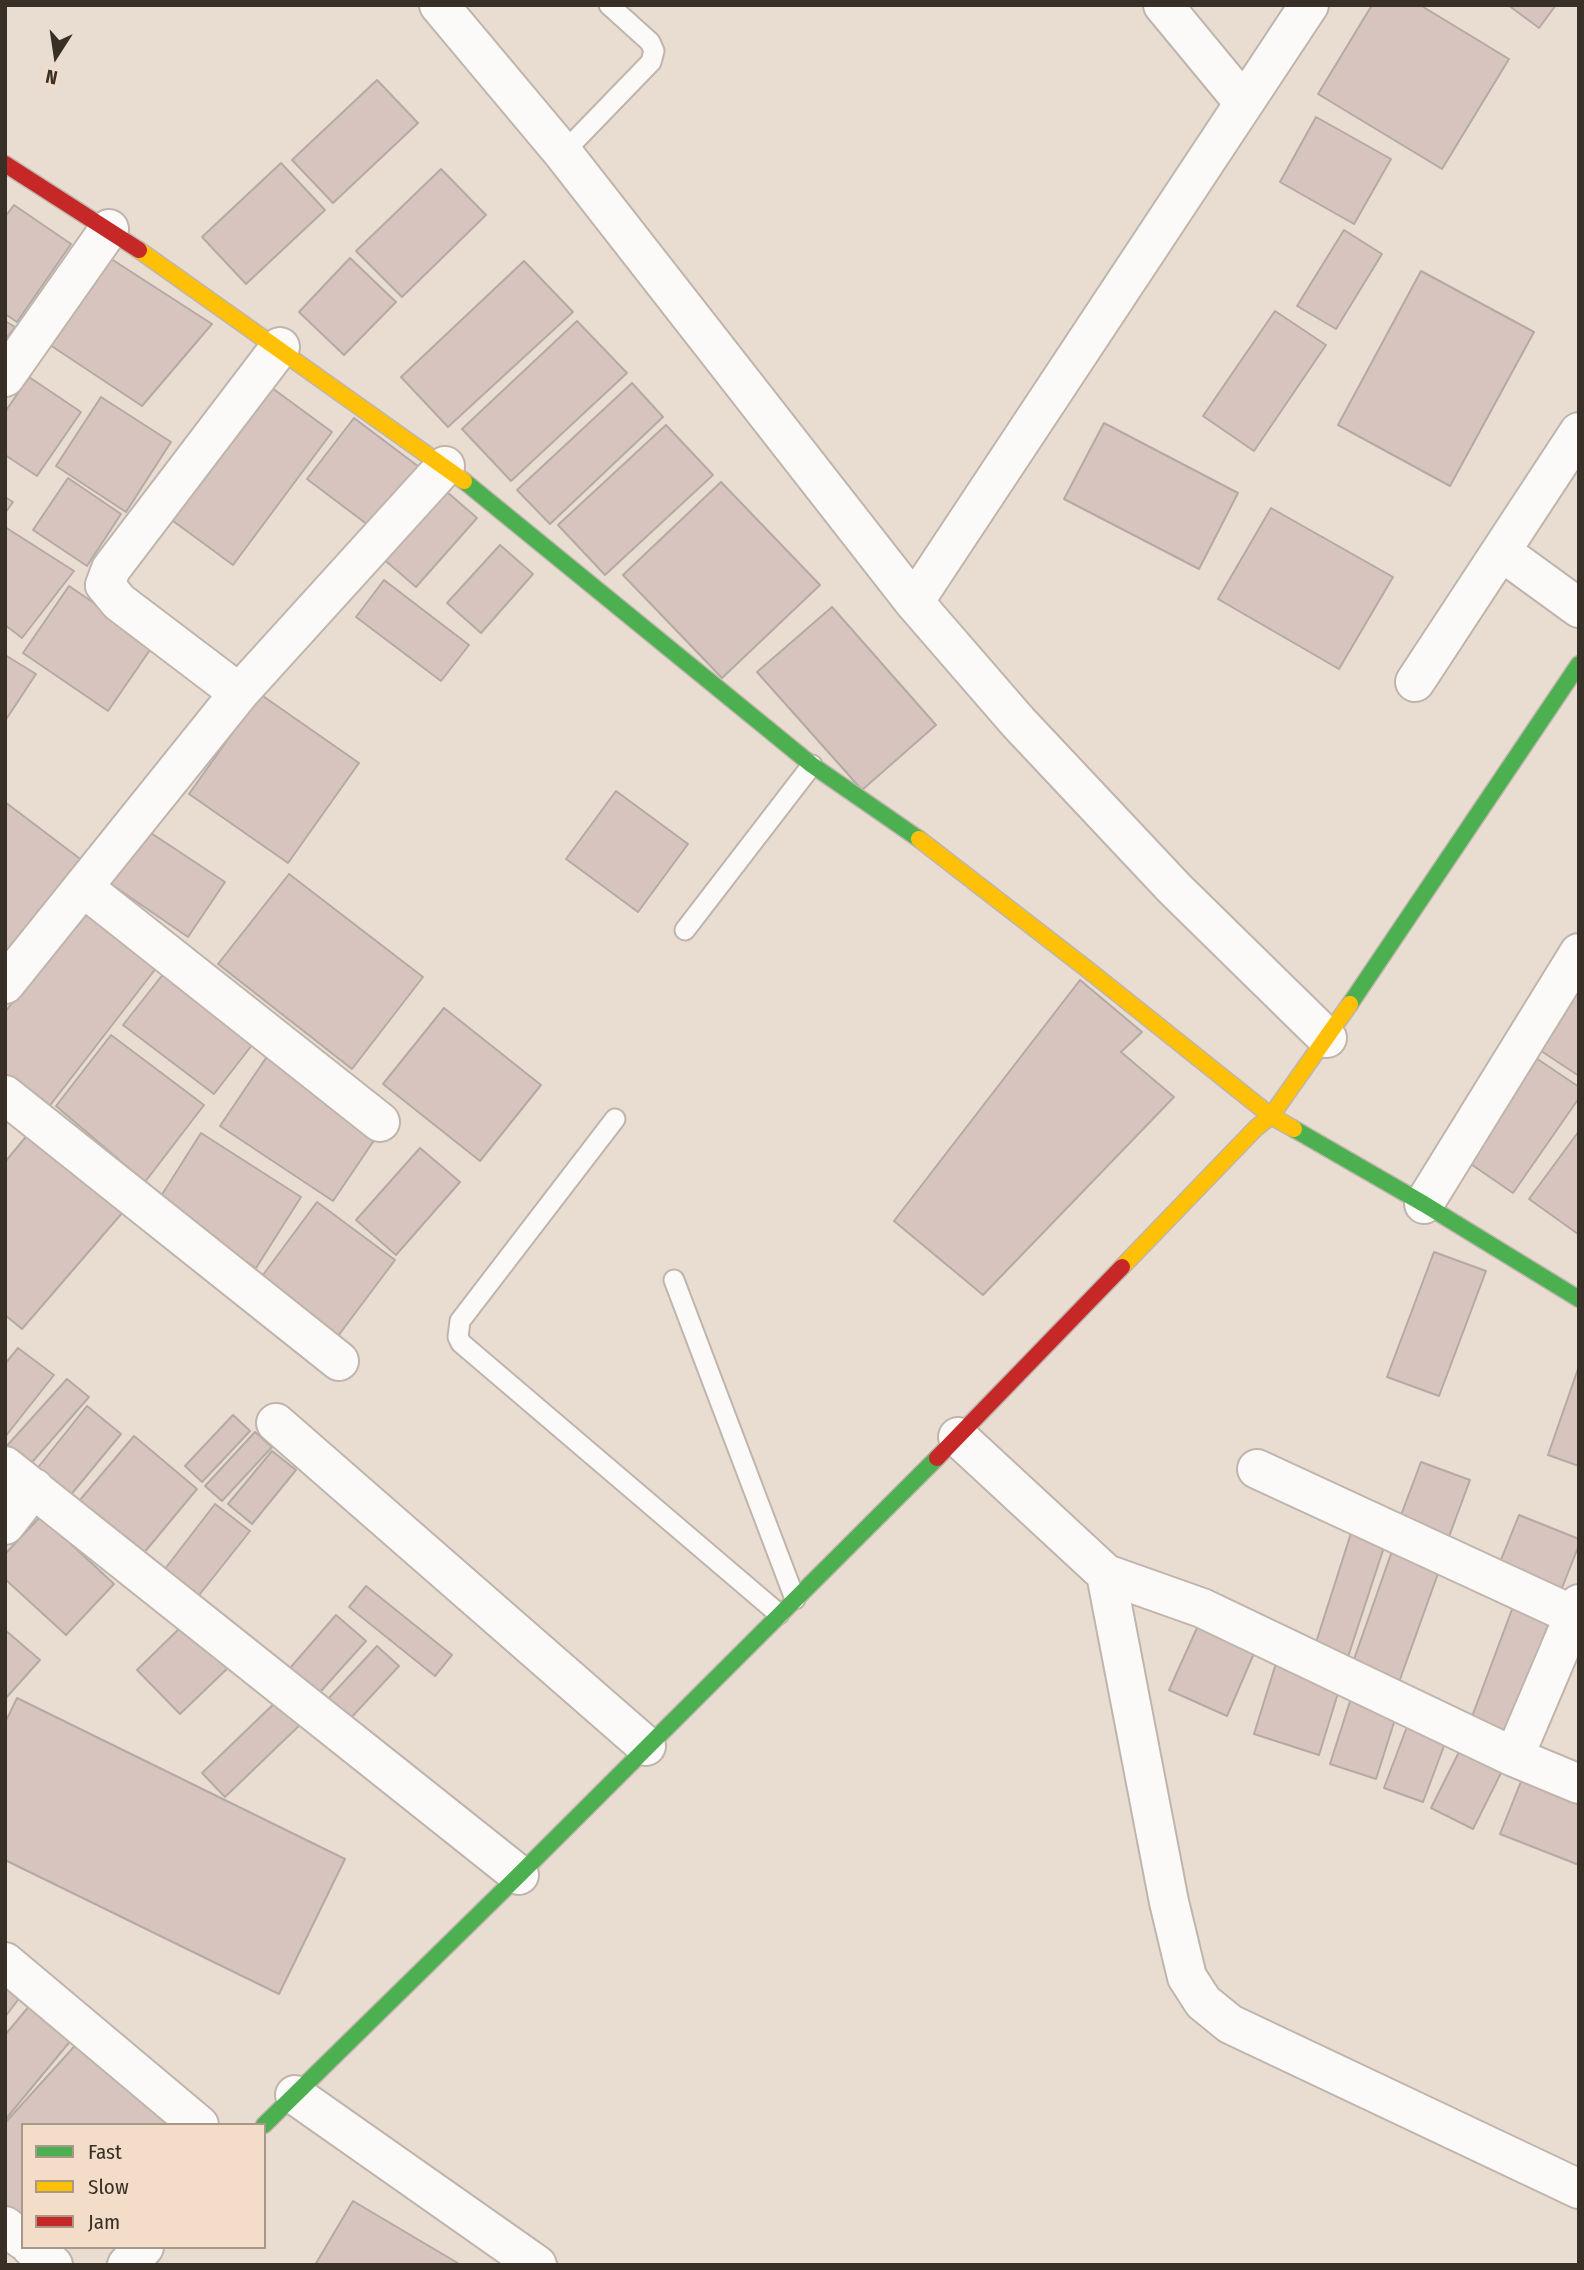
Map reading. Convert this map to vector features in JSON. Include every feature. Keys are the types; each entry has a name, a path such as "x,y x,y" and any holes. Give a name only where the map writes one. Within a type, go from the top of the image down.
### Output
{"street":[{"path":"439,5 563,153 914,602 1018,722 1175,890 1327,1038"},
{"path":"1163,5 1244,103"},
{"path":"914,602 1308,5"},
{"path":"5,164 109,229 280,347 445,466 811,765 908,831 1271,1116 1424,1204 1579,1299"},
{"path":"5,377 109,229"},
{"path":"239,693 119,602 105,585 111,569 280,347"},
{"path":"1415,682 1579,432"},
{"path":"5,984 239,693 445,466"},
{"path":"1502,552 1579,608"},
{"path":"266,2123 958,1437 1256,1128 1271,1116 1327,1038 1579,664"},
{"path":"83,888 380,1122"},
{"path":"1424,1204 1579,953"},
{"path":"5,1095 339,1360"},
{"path":"276,1423 646,1746"},
{"path":"958,1437 1106,1574 1202,1608 1514,1757 1579,1784"},
{"path":"1257,1469 1576,1609 1514,1757"},
{"path":"5,1525 20,1477 519,1875"},
{"path":"1106,1574 1169,1902 1187,1977 1203,2002 1230,2024 1579,2189"},
{"path":"5,1962 197,2123"},
{"path":"295,2095 497,2253 537,2265"},
{"path":"5,2226 21,2238"},
{"path":"33,2249 52,2265"},
{"path":"127,2265 142,2249"}],"lane":[{"path":"563,153 651,62 653,51 650,42 609,5"},
{"path":"685,930 811,765"},
{"path":"615,1119 460,1321 458,1337 461,1343 779,1614"},
{"path":"674,1280 795,1599"}],"building":[{"path":"1372,5 1420,5 1509,59 1442,169 1318,94"},
{"path":"1508,5 1556,5 1539,28"},
{"path":"377,80 418,123 333,203 292,160"},
{"path":"1316,117 1391,159 1354,224 1280,182"},
{"path":"281,163 325,210 246,284 202,237"},
{"path":"441,169 486,215 402,297 356,251"},
{"path":"14,205 71,244 17,322 5,314 5,217"},
{"path":"1344,230 1382,254 1336,329 1297,306"},
{"path":"102,253 212,324 142,406 41,339"},
{"path":"350,258 396,302 344,355 299,312"},
{"path":"524,261 573,312 448,427 401,377"},
{"path":"1421,271 1534,332 1450,486 1338,425"},
{"path":"1275,311 1326,345 1254,451 1203,416"},
{"path":"5,321 15,327 5,340"},
{"path":"577,321 627,373 511,481 462,429"},
{"path":"29,377 81,412 37,476 5,455 5,412"},
{"path":"632,383 663,417 550,524 517,490"},
{"path":"268,385 332,432 233,565 169,518"},
{"path":"101,397 171,442 126,512 56,466"},
{"path":"354,418 423,470 376,531 307,479"},
{"path":"1104,423 1238,493 1199,569 1064,499"},
{"path":"666,425 713,475 605,575 558,525"},
{"path":"68,478 121,514 87,566 33,530"},
{"path":"721,482 820,585 722,678 623,575"},
{"path":"439,485 477,518 416,587 380,556"},
{"path":"5,497 13,502 5,513"},
{"path":"1271,508 1393,577 1339,669 1218,599"},
{"path":"5,527 74,571 22,638 5,625"},
{"path":"500,545 533,574 481,633 447,603"},
{"path":"384,580 469,645 441,681 356,617"},
{"path":"69,586 154,644 108,711 23,653"},
{"path":"832,607 936,725 862,790 757,672"},
{"path":"5,655 36,674 5,721"},
{"path":"260,694 359,763 288,863 189,794"},
{"path":"616,791 688,844 638,912 566,859"},
{"path":"5,802 83,861 5,964"},
{"path":"145,829 225,882 188,937 108,882"},
{"path":"289,874 423,977 352,1069 218,964"},
{"path":"84,910 157,967 48,1108 5,1076 5,1012"},
{"path":"168,968 259,1036 214,1094 123,1025"},
{"path":"1579,968 1579,1076 1529,1043"},
{"path":"1080,980 1142,1032 1121,1052 1174,1097 983,1295 894,1221"},
{"path":"444,1008 541,1085 480,1161 383,1084"},
{"path":"111,1035 204,1105 145,1182 56,1106"},
{"path":"268,1055 381,1130 333,1201 220,1126"},
{"path":"1533,1056 1579,1087 1579,1098 1513,1193 1462,1158"},
{"path":"1579,1131 1579,1233 1578,1234 1529,1199"},
{"path":"29,1133 123,1212 22,1329 5,1315 5,1162"},
{"path":"201,1133 301,1197 256,1268 156,1204"},
{"path":"420,1148 460,1182 396,1255 356,1220"},
{"path":"317,1202 395,1260 338,1336 260,1279"},
{"path":"1434,1252 1486,1271 1439,1396 1387,1377"},
{"path":"18,1348 54,1375 5,1437 5,1364"},
{"path":"1579,1366 1579,1466 1548,1455"},
{"path":"67,1379 89,1397 27,1468 5,1448"},
{"path":"87,1406 121,1434 69,1497 36,1470"},
{"path":"233,1415 250,1431 202,1482 185,1466"},
{"path":"255,1432 272,1447 222,1501 205,1486"},
{"path":"134,1436 197,1489 138,1560 74,1507"},
{"path":"272,1451 296,1470 252,1524 228,1504"},
{"path":"1421,1462 1470,1480 1447,1542 1398,1523"},
{"path":"215,1504 250,1531 192,1604 158,1578"},
{"path":"1519,1515 1579,1539 1558,1598 1496,1572"},
{"path":"41,1516 114,1584 66,1635 5,1579 5,1554"},
{"path":"1353,1527 1387,1538 1345,1666 1312,1655"},
{"path":"1392,1551 1440,1568 1398,1685 1351,1668"},
{"path":"366,1586 452,1655 435,1676 349,1607"},
{"path":"1514,1604 1551,1617 1504,1743 1467,1730"},
{"path":"336,1615 366,1641 313,1700 284,1675"},
{"path":"1201,1619 1258,1644 1227,1716 1169,1690"},
{"path":"187,1621 231,1665 180,1714 137,1670"},
{"path":"5,1630 40,1660 5,1699"},
{"path":"377,1646 399,1666 349,1720 327,1700"},
{"path":"1277,1660 1342,1680 1319,1755 1254,1734"},
{"path":"1352,1695 1398,1710 1376,1779 1330,1764"},
{"path":"281,1697 304,1721 225,1797 202,1773"},
{"path":"17,1698 345,1859 279,1994 5,1860 5,1723"},
{"path":"1408,1724 1447,1738 1423,1802 1384,1788"},
{"path":"1465,1740 1507,1761 1473,1829 1431,1808"},
{"path":"1526,1769 1579,1790 1579,1865 1500,1834"},
{"path":"5,1984 21,1996 5,2017"},
{"path":"36,1998 77,2033 5,2120 5,2035"},
{"path":"81,2039 170,2119 167,2123 21,2123 21,2220 5,2207 5,2123"},
{"path":"353,2201 461,2265 315,2265"}],"traffic: fast":[{"path":"464,481 812,765 919,839"},
{"path":"1350,1004 1579,664"},
{"path":"1294,1129 1424,1204 1579,1299"},
{"path":"266,2123 937,1458"}],"traffic: slow":[{"path":"139,250 464,481"},
{"path":"919,839 1271,1116 1294,1129"},
{"path":"1122,1267 1256,1128 1271,1116 1350,1004"}],"traffic: jam":[{"path":"5,164 139,250"},
{"path":"937,1458 1122,1267"}]}
